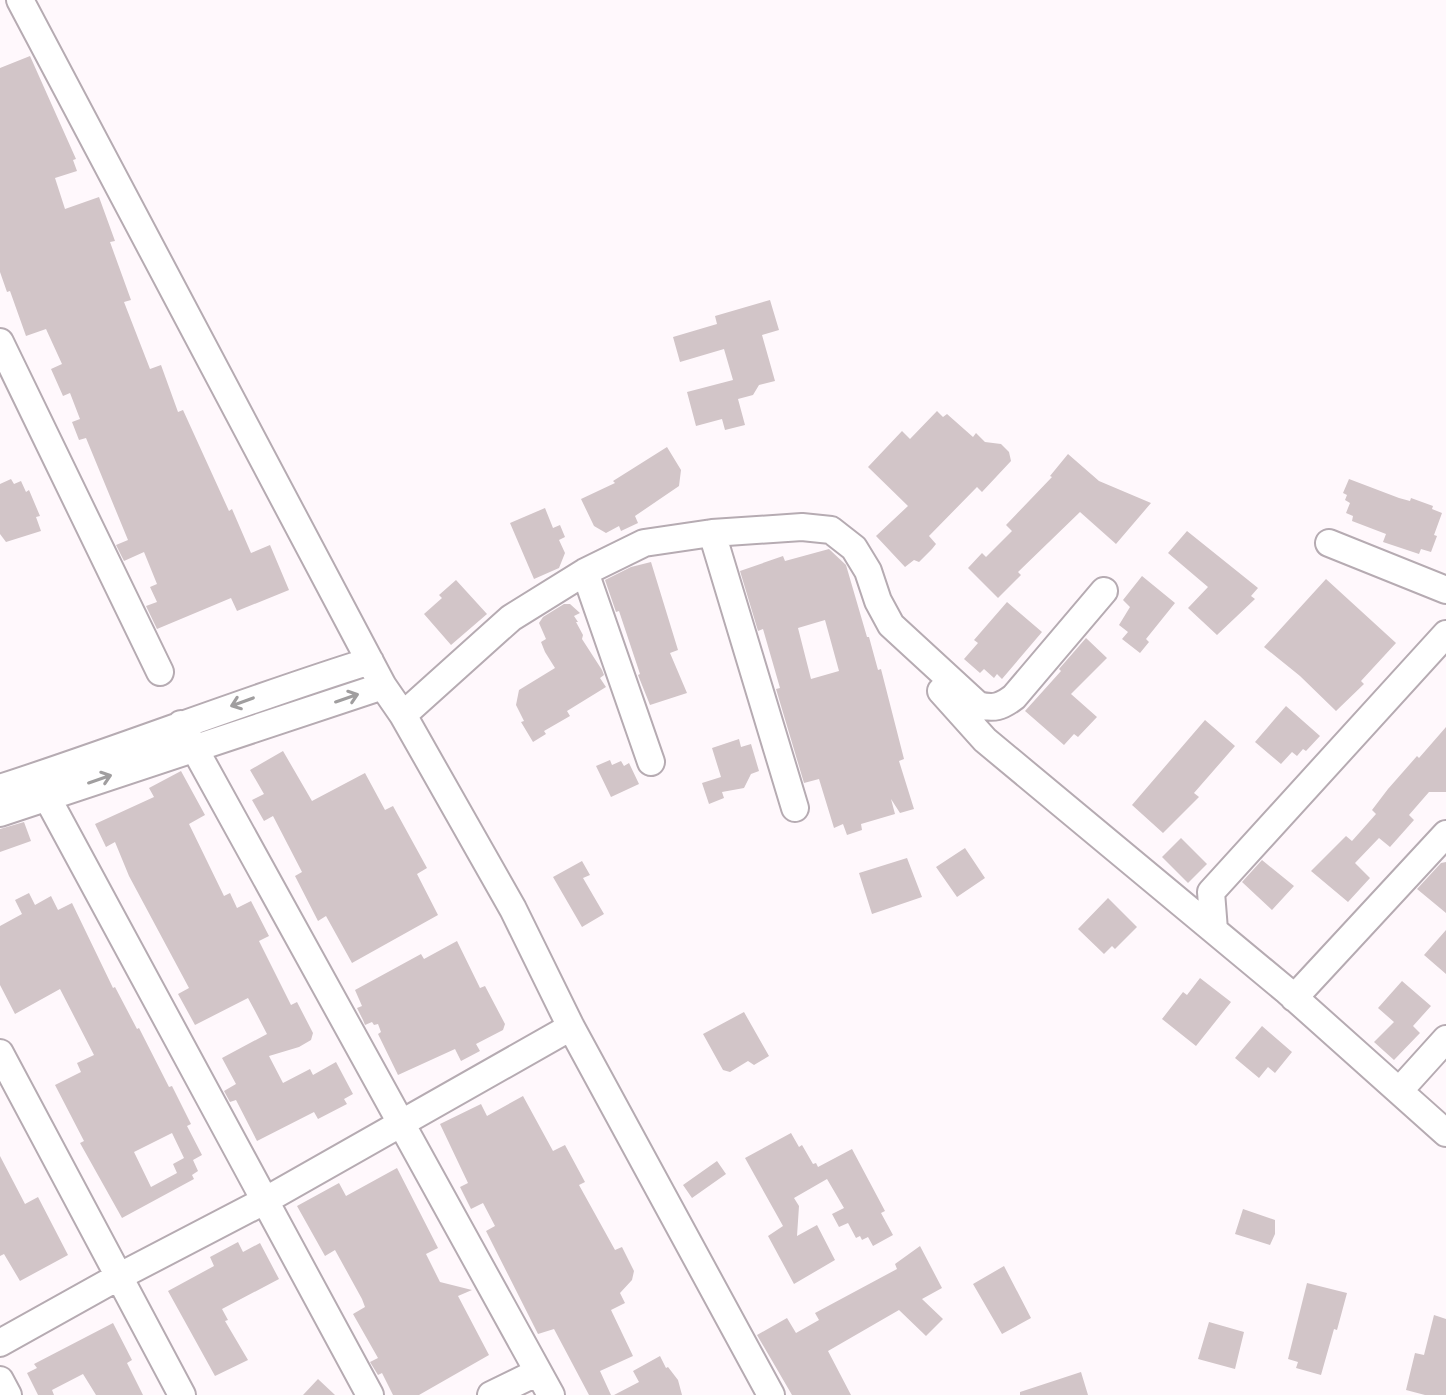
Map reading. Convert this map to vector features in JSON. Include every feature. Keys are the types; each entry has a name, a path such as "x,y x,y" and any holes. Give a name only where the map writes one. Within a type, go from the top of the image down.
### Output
{"street":[{"path":"20,0 383,686 403,715 513,909 571,1027 771,1395"},
{"path":"0,342 160,672"},
{"path":"403,715 511,618 585,572 644,543 712,533 802,527 831,530 854,548 868,571 878,601 891,625 944,695 985,740 1294,998 1446,1133"},
{"path":"712,533 795,808"},
{"path":"1329,543 1446,590"},
{"path":"585,572 651,762"},
{"path":"891,625 978,705 992,709 1014,697 1104,591"},
{"path":"1214,930 1211,892 1446,634"},
{"path":"0,813 42,788 181,724 370,661"},
{"path":"0,788 42,788 193,750 383,686"},
{"path":"181,724 544,1383 491,1395"},
{"path":"42,788 370,1395"},
{"path":"1294,998 1446,834"},
{"path":"0,1343 266,1200 571,1027"},
{"path":"1399,1091 1446,1039"},
{"path":"0,1053 182,1395"},
{"path":"0,1380 8,1395"}],"building":[{"path":"30,56 76,159 73,160 77,171 55,178 65,209 99,197 115,241 110,242 131,300 124,302 150,369 161,365 178,412 183,410 251,553 270,545 289,590 237,611 231,598 157,629 146,606 157,602 150,587 157,584 144,552 124,561 116,545 128,540 86,438 79,440 72,422 80,419 70,393 63,396 51,369 62,364 46,329 26,336 0,272 0,68"},
{"path":"770,300 779,330 762,335 775,381 759,385 753,395 738,399 745,425 725,430 722,419 696,426 687,392 733,380 724,349 680,362 673,337 717,324 715,316"},
{"path":"937,411 943,417 947,414 973,437 976,433 985,442 1001,444 1009,452 1011,461 982,492 977,487 929,536 936,544 919,562 914,560 905,567 876,536 908,506 868,467 902,431 910,439"},
{"path":"667,447 681,470 679,486 635,516 638,523 621,531 619,526 606,533 594,526 581,499 615,483 613,481"},
{"path":"1068,454 1099,481 1151,503 1116,544 1080,512 1018,572 1021,575 998,598 968,568 982,553 986,557 1012,531 1006,525 1052,477"},
{"path":"11,479 14,484 21,481 26,492 29,490 40,516 36,517 41,531 6,542 0,534 0,484"},
{"path":"1349,479 1399,498 1410,501 1411,498 1433,506 1432,509 1442,513 1431,552 1421,549 1419,554 1383,542 1386,534 1352,521 1353,516 1346,513 1350,503 1343,493"},
{"path":"545,508 553,528 560,525 565,537 559,540 565,553 559,568 534,579 510,523"},
{"path":"1187,531 1258,588 1251,596 1255,599 1217,635 1188,608 1208,587 1168,553"},
{"path":"829,549 846,565 878,670 881,669 904,759 899,761 914,809 900,813 891,799 895,814 861,824 862,830 847,835 843,824 834,828 819,779 804,783 776,689 780,688 763,629 758,631 740,571 783,556 785,561","holes":["825,620 839,671 811,679 798,628"]},
{"path":"651,562 678,650 670,653 687,693 650,705 619,611 616,612 605,580 631,567"},
{"path":"1142,576 1175,603 1146,639 1149,642 1140,653 1122,639 1128,632 1119,625 1130,607 1123,600"},
{"path":"1326,579 1396,643 1361,681 1364,684 1336,711 1264,647"},
{"path":"456,580 487,614 451,645 424,614"},
{"path":"1007,602 1042,632 1002,679 997,674 994,678 984,669 980,673 964,659 978,643 974,640"},
{"path":"564,604 570,604 580,613 574,616 576,622 582,639 602,670 604,675 600,678 606,687 567,711 570,716 544,731 546,734 533,742 521,722 524,721 516,705 519,690 555,668 541,642 546,639 539,623"},
{"path":"1086,638 1107,658 1071,694 1097,717 1078,737 1074,734 1064,745 1025,711"},
{"path":"1286,706 1320,736 1306,751 1303,749 1297,756 1292,752 1281,764 1255,742"},
{"path":"1205,720 1235,746 1194,793 1199,797 1163,833 1132,805"},
{"path":"1446,727 1446,792 1429,792 1409,815 1414,820 1390,847 1379,838 1355,863 1370,878 1348,902 1311,871 1346,836 1352,841 1376,814 1372,810 1388,789"},
{"path":"739,739 741,747 751,744 759,771 751,774 744,788 722,792 724,798 709,804 702,783 721,777 712,748"},
{"path":"283,751 312,801 365,773 385,810 393,806 427,868 417,874 438,915 352,963 326,916 318,921 295,876 302,872 273,816 264,821 252,800 264,794 250,770"},
{"path":"610,760 612,765 621,761 624,766 629,763 639,784 611,797 596,766"},
{"path":"181,771 205,815 189,824 224,896 230,893 237,908 251,901 269,936 259,941 291,1005 297,1002 313,1033 311,1040 299,1047 269,1056 283,1083 310,1069 313,1075 336,1062 353,1094 344,1099 347,1104 318,1119 314,1112 257,1141 236,1100 230,1102 224,1091 236,1084 222,1058 267,1034 248,998 195,1025 178,994 189,988 129,876 115,842 106,847 95,824 154,797 149,788"},
{"path":"24,822 31,841 0,852 0,829"},
{"path":"1181,838 1207,864 1188,883 1162,857"},
{"path":"965,848 985,878 957,897 936,867"},
{"path":"907,858 922,897 872,914 859,873"},
{"path":"1262,860 1294,886 1272,910 1242,882"},
{"path":"582,861 590,875 583,878 604,914 582,927 553,877"},
{"path":"1446,862 1446,913 1417,889 1441,863"},
{"path":"29,893 35,905 51,896 58,910 72,903 113,988 139,1028 169,1087 172,1086 202,1155 193,1160 198,1171 192,1175 194,1179 122,1218 80,1143 84,1141 55,1085 81,1072 77,1063 94,1055 60,989 15,1014 0,985 0,926 22,914 15,900","holes":["172,1133 184,1158 173,1164 177,1173 151,1187 134,1152"]},
{"path":"1108,898 1137,927 1115,949 1112,946 1104,954 1078,929"},
{"path":"1446,930 1446,974 1424,955"},
{"path":"457,941 480,988 485,986 505,1024 503,1030 476,1044 480,1051 461,1061 455,1049 398,1075 378,1034 381,1032 378,1024 372,1022 365,1025 357,1008 362,1006 355,990 421,954 424,959"},
{"path":"1200,978 1231,1002 1196,1046 1162,1019 1183,992 1187,995"},
{"path":"1402,981 1431,1006 1413,1026 1420,1033 1394,1060 1374,1042 1394,1022 1378,1008"},
{"path":"744,1012 769,1056 754,1065 748,1061 730,1072 723,1070 703,1034"},
{"path":"1262,1026 1292,1052 1275,1073 1268,1067 1259,1078 1235,1058"},
{"path":"523,1096 553,1151 565,1145 585,1182 579,1185 615,1250 622,1247 634,1271 632,1280 620,1293 625,1303 611,1310 633,1356 600,1371 611,1395 589,1395 554,1329 538,1334 486,1231 495,1226 483,1203 471,1209 460,1187 468,1183 440,1124 481,1104 487,1116"},
{"path":"791,1133 799,1147 802,1145 818,1167 852,1149 885,1211 881,1213 893,1235 873,1246 868,1237 862,1240 860,1236 856,1238 848,1223 839,1227 832,1214 844,1208 827,1179 794,1198 799,1206 797,1236 817,1225 835,1260 794,1284 768,1236 783,1226 745,1158"},
{"path":"0,1156 25,1204 38,1197 68,1255 20,1281 4,1254 0,1256"},
{"path":"717,1161 726,1174 692,1198 683,1185"},
{"path":"397,1168 438,1248 426,1254 440,1282 472,1290 458,1296 489,1355 419,1395 393,1395 382,1373 378,1375 370,1362 378,1358 353,1314 365,1307 362,1299 335,1250 325,1256 297,1206 339,1183 346,1196"},
{"path":"1243,1209 1275,1220 1275,1234 1270,1245 1235,1234"},
{"path":"238,1242 243,1252 260,1243 279,1279 222,1309 228,1320 225,1321 248,1360 215,1376 168,1291 214,1266 210,1257"},
{"path":"920,1246 942,1288 922,1299 943,1319 926,1336 899,1310 828,1351 851,1395 792,1395 757,1335 787,1318 796,1333 819,1320 815,1313 897,1269 895,1264"},
{"path":"1004,1266 1031,1318 1002,1334 973,1284"},
{"path":"1307,1283 1347,1293 1321,1375 1296,1368 1298,1362 1288,1359"},
{"path":"1434,1315 1446,1319 1446,1395 1425,1395 1406,1390 1415,1353 1424,1355"},
{"path":"1209,1322 1244,1332 1235,1369 1198,1359"},
{"path":"113,1323 132,1360 127,1363 143,1395 96,1395 83,1374 52,1390 54,1395 38,1395 27,1373 37,1368 34,1364"},
{"path":"660,1356 678,1380 682,1395 614,1395 639,1382 633,1371"},
{"path":"1081,1372 1088,1395 1020,1395 1020,1392"},
{"path":"318,1379 335,1395 303,1395"}]}
